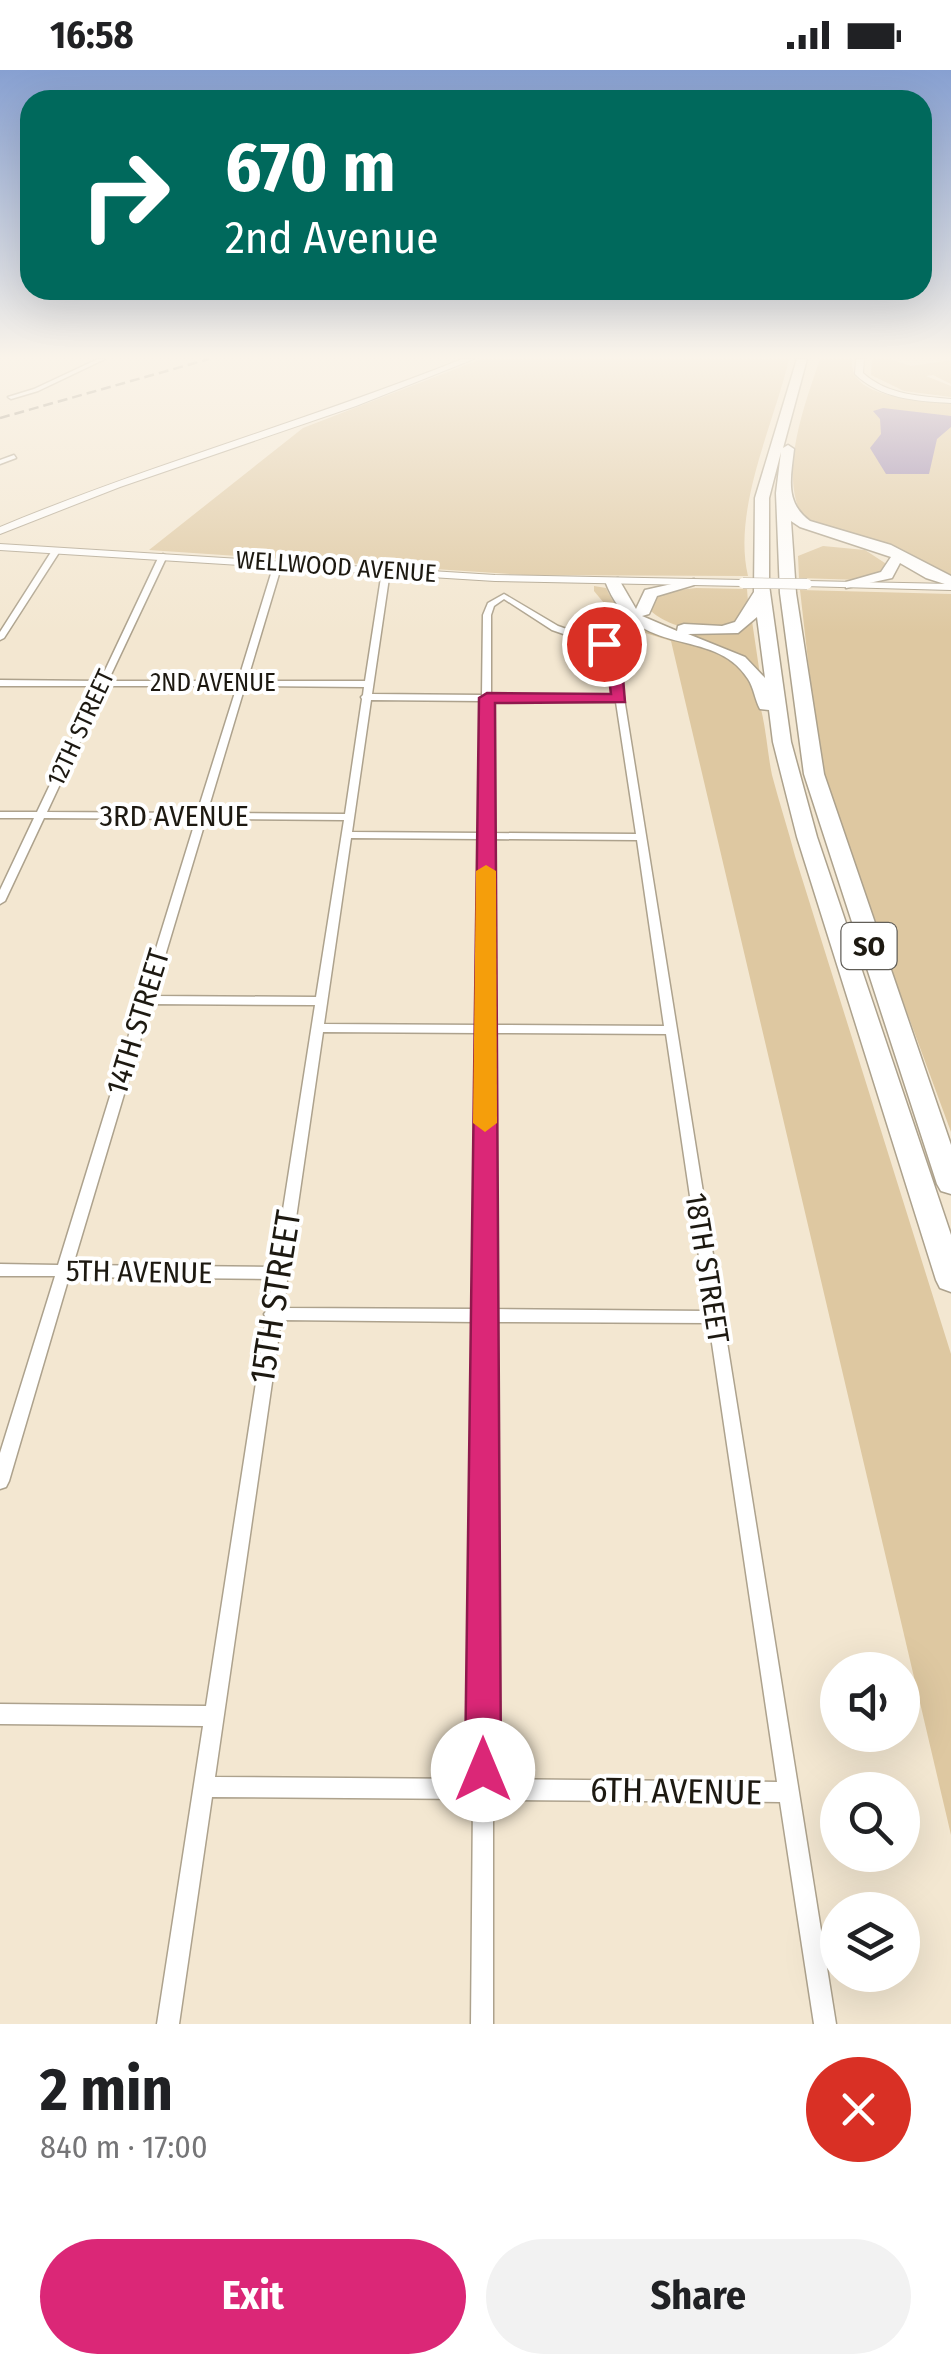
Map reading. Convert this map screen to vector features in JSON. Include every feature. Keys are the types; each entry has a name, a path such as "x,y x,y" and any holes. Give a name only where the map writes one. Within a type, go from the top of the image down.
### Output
{"highway":[{"name":"SO","path":"776,450 762,498 752,584 782,742 807,837 951,1280"},
{"name":"SO","path":"788,450 783,492 788,593 818,790 951,1184"},
{"path":"783,492 802,523 886,548 951,584"},
{"path":"788,593 794,558 811,547 860,546 894,561 921,587"},
{"path":"851,585 887,575 894,561"},
{"path":"914,566 921,587"},
{"path":"620,581 643,610 657,621 679,628 732,628 752,617 752,584"},
{"path":"620,581 618,603 634,618 727,654 750,670 782,742"},
{"path":"643,610 650,593 688,582"}],"main road":[{"path":"0,522 117,476 196,450"},
{"path":"0,532 108,486 218,450"},
{"path":"0,544 163,556"},
{"path":"0,544 163,556"},
{"name":"WELLWOOD AVENUE","path":"163,556 509,579 921,587 951,584"}],"street":[{"path":"0,462 14,458"},
{"path":"0,638 56,550"},
{"name":"12TH STREET","path":"0,901 163,556"},
{"name":"14TH STREET","path":"0,1481 278,564"},
{"name":"15TH STREET","path":"168,2024 386,571"},
{"path":"482,2024 487,613 504,596 509,579"},
{"name":"18TH STREET","path":"504,596 554,628 609,647 825,2024"},
{"name":"2ND AVENUE","path":"0,682 240,683 487,698 620,699"},
{"name":"3RD AVENUE","path":"0,815 348,817"},
{"path":"345,835 641,836"},
{"path":"144,1000 320,1000"},
{"path":"316,1028 670,1030"},
{"name":"5TH AVENUE","path":"0,1270 278,1273"},
{"path":"272,1314 715,1318"},
{"path":"0,1714 213,1716"},
{"name":"6TH AVENUE","path":"203,1787 789,1792"}],"shaded area":[{"path":"275,450 762,450 746,523 748,576 524,575 149,550"},
{"path":"795,450 951,450 951,580 805,522 797,504"},
{"path":"871,450 934,450 929,474 886,474"},
{"path":"823,546 865,550 888,565 886,572 860,580 799,578 798,556"},
{"path":"594,586 606,588 619,609 655,632 731,659 752,683 795,856 951,1354 951,1835 920,1703 920,1652 908,1652 671,641 623,626"},
{"path":"696,588 747,589 749,614 727,627 696,629 664,620 648,608 653,593"},
{"path":"800,590 951,594 951,1132 830,803 819,758"},
{"path":"637,612 650,621 678,630 707,630 752,621 760,675 747,665 646,623"}],"slow traffic":[{"path":"485,1123 486,871"}],"route":[{"path":"483,1770 487,698 620,699 613,654 604,644"}]}
